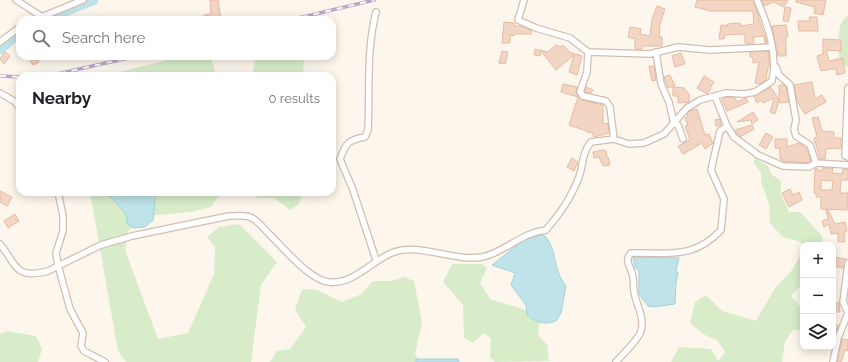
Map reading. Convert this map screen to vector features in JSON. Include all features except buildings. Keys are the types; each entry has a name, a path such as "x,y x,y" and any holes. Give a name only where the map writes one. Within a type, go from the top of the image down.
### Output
{"street":[{"path":"16,0 41,16 82,0"},
{"path":"524,0 518,20 536,28 570,38 588,52 656,52 678,47 710,50 772,47"},
{"path":"758,0 765,16 779,75 790,85 796,120 794,129 796,136 810,145 816,164"},
{"path":"376,12 370,34 368,65 368,130 365,136 352,139 344,146 340,159 353,190 376,260"},
{"path":"0,42 16,30"},
{"path":"588,52 587,72 580,92 583,96 606,102 610,107 614,139"},
{"path":"656,52 661,84 669,102 674,123 678,126 683,139"},
{"path":"0,244 13,265 22,272 30,274 39,273 101,245 132,236 229,216 243,216 251,218 259,224 300,264 317,278 328,282 346,280 376,260 396,252 411,250 465,258 481,257 497,253 521,237 536,231 546,230 567,203 580,175 582,156 591,142 614,139 629,144 644,144 664,134 687,108 700,100 715,96 754,92 772,81 776,67"},
{"path":"848,88 845,156 848,157"},
{"path":"0,93 16,103"},
{"path":"715,96 727,126 734,137 758,155 783,166 809,167 816,164 848,165"},
{"path":"616,362 640,336 642,323 633,290 633,274 627,260 630,254 686,253 703,245 721,230 724,199 711,170 720,131 727,126"},
{"path":"59,196 63,216 63,231 56,253 70,309 83,333 81,346 84,350 105,362"},
{"path":"833,362 838,338 848,313 843,302 848,263"}],"green space":[{"path":"848,16 848,67 839,57 838,47 841,23"},
{"path":"167,60 212,60 215,72 119,72"},
{"path":"252,60 304,60 303,72 253,72 255,62"},
{"path":"755,158 768,166 771,174 781,181 781,194 789,212 800,212 823,237 822,242 801,242 783,237 774,228 770,223 769,204 761,182 761,173 753,162"},
{"path":"91,196 218,196 211,207 191,212 146,216 128,231 125,250 158,339 188,333 214,274 215,247 207,237 219,227 239,224 277,262 261,285 251,362 126,362 118,351"},
{"path":"255,196 301,196 299,204 290,210 274,198 258,198"},
{"path":"800,256 800,286 791,296 800,306 800,330 793,330 785,342 782,362 671,362 679,347 711,349 718,361 725,352 718,341 703,334 690,323 695,302 706,295 722,311 756,321 775,288 792,270"},
{"path":"452,264 482,264 487,268 480,283 490,299 529,311 540,318 538,335 547,345 549,361 495,362 490,357 491,339 484,333 473,343 464,338 463,305 443,282"},
{"path":"404,277 414,281 422,322 415,354 420,362 270,362 277,351 290,349 306,327 295,310 302,289 317,290 342,302 362,294 373,281 392,281"},
{"path":"8,331 36,336 42,349 38,362 0,362 0,334"}],"water":[{"path":"110,196 156,196 153,220 145,227 133,228 127,223 126,214"},
{"path":"539,235 545,236 552,247 559,273 566,286 561,313 556,321 548,323 534,320 527,315 526,305 511,285 515,273 492,265 525,239"},
{"path":"633,257 679,258 676,270 678,273 675,304 653,307 648,306 639,294 639,271 635,267"},
{"path":"416,359 458,359 459,362 416,362"}],"waterway":[{"path":"52,16 93,0"},
{"path":"0,49 16,35"}],"railway":[{"path":"307,16 374,0"},
{"path":"66,72 119,60"},
{"path":"0,76 16,77"}]}
